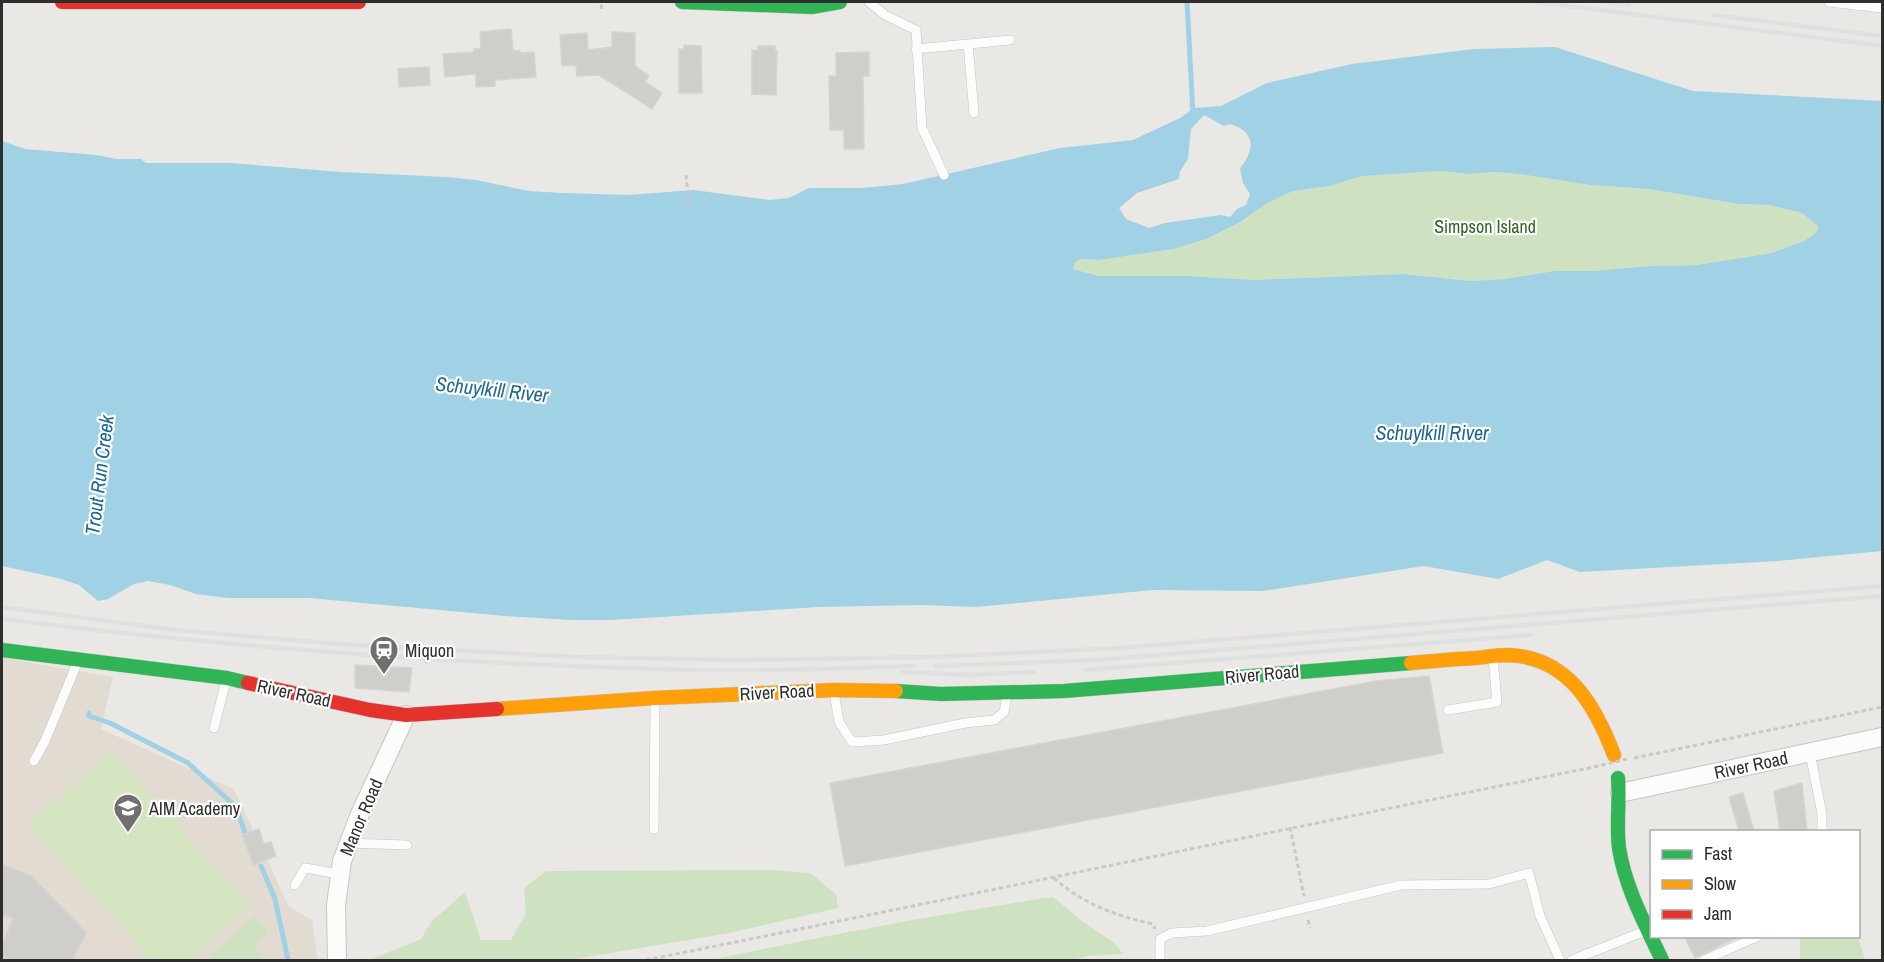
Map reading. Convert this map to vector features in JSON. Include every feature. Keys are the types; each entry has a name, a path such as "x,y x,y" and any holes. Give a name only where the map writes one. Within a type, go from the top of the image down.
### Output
{"street":[{"path":"62,2 359,2"},
{"path":"682,2 812,7 840,2"},
{"name":"River Road","path":"2,650 227,678 370,710 406,715 656,698 834,690 888,690 941,694 1064,691 1493,656 1526,657 1555,668 1585,693 1621,757"},
{"name":"Manor Road","path":"337,960 336,914 339,874 347,843 406,715"},
{"name":"River Road","path":"1619,785 1810,753 1882,737"},
{"path":"1619,785 1616,824 1619,850 1650,934"},
{"path":"1652,938 1662,960"}],"lane":[{"path":"869,2 885,15 916,30 922,128 944,175"},
{"path":"1829,2 1882,8"},
{"path":"916,49 1010,40"},
{"path":"968,44 974,113"},
{"path":"1448,710 1497,702 1493,656"},
{"path":"34,761 45,741 78,659"},
{"path":"214,728 227,678"},
{"path":"834,690 838,722 852,742 884,740 965,723 994,720 1004,712 1007,693"},
{"path":"654,829 656,698"},
{"path":"1810,753 1822,814 1822,830"},
{"path":"347,843 407,845"},
{"path":"295,885 305,868 339,874"},
{"path":"1160,960 1160,939 1172,933 1207,932 1401,885 1489,884 1528,873 1540,916 1560,960"},
{"path":"1572,960 1648,930"},
{"path":"1704,960 1754,938"}],"path":[{"path":"601,9 602,2"},
{"path":"686,174 688,206"},
{"path":"426,645 426,663"},
{"path":"646,960 1053,878 1290,827 1594,767 1621,757 1882,707"},
{"path":"1290,827 1310,928"},
{"path":"1053,878 1093,905 1124,918 1153,924 1160,939"}],"shaded area":[{"name":"AIM Academy","path":"2,658 113,677 101,729 234,789 289,907 312,920 318,960 2,960"}],"green space":[{"name":"Simpson Island","path":"1441,171 1468,174 1495,172 1519,174 1590,185 1649,189 1739,204 1769,205 1802,213 1818,226 1817,232 1804,241 1772,253 1697,265 1554,271 1505,279 1471,281 1403,274 1254,280 1188,276 1099,276 1073,269 1075,262 1081,259 1099,260 1174,249 1206,239 1239,223 1267,203 1293,191 1330,186 1362,176"},
{"path":"111,750 250,905 190,960 150,960 28,825"},
{"path":"770,870 810,873 836,894 838,908 729,933 569,960 369,960 421,939 432,921 465,892 481,940 511,940 526,913 524,888 546,871"},
{"path":"1053,897 1082,921 1115,943 1123,954 1088,956 1072,960 711,960 881,926"},
{"path":"255,916 268,933 254,945 266,960 205,960"},
{"path":"1800,938 1858,938 1865,960 1800,960"}],"water":[{"name":"Schuylkill River","path":"1555,47 1693,91 1882,101 1882,551 1778,561 1580,572 1547,560 1498,579 1424,566 1263,591 1153,590 976,607 921,605 819,607 612,620 505,616 309,598 228,598 196,594 170,585 148,581 134,584 108,599 98,601 79,585 2,566 2,141 25,149 117,159 141,159 146,163 230,163 341,172 446,177 476,180 529,191 563,193 628,195 693,190 770,200 789,198 809,188 862,188 903,184 1060,148 1133,140 1180,118 1194,108 1221,106 1267,83 1352,64 1474,49","holes":["1204,115 1224,126 1230,124 1238,127 1248,136 1249,154 1240,168 1243,183 1250,194 1246,205 1237,209 1230,217 1221,215 1165,223 1149,228 1126,219 1119,208 1137,193 1179,179 1180,171 1188,159 1191,129","1441,171 1468,174 1495,172 1519,174 1590,185 1649,189 1739,204 1769,205 1802,213 1818,226 1817,232 1804,241 1772,253 1697,265 1554,271 1505,279 1471,281 1403,274 1254,280 1188,276 1099,276 1073,269 1075,262 1081,259 1099,260 1174,249 1206,239 1239,223 1267,203 1293,191 1330,186 1362,176"]}],"building":[{"path":"511,29 513,51 534,52 536,77 495,80 495,86 476,87 476,74 445,77 443,54 474,52 474,49 481,49 480,32"},
{"path":"612,32 635,33 635,66 649,76 645,82 662,93 652,109 599,75 577,76 576,65 562,66 560,35 587,33 588,50 612,47"},
{"path":"684,45 701,46 702,93 679,93 679,49 684,49"},
{"path":"758,46 775,46 777,50 776,95 752,94 752,50 758,50"},
{"path":"869,52 869,76 863,76 864,149 844,149 844,130 830,130 829,76 836,76 836,53"},
{"path":"429,67 430,85 399,87 398,69"},
{"name":"Miquon","path":"355,665 412,668 409,692 355,688"},
{"path":"1429,676 1443,753 845,866 830,783 1376,681"},
{"path":"1802,783 1807,830 1780,830 1774,791"},
{"path":"1743,793 1754,830 1739,830 1729,797"},
{"path":"259,829 264,844 271,842 276,856 253,865 242,835"},
{"path":"2,864 31,876 87,933 72,960 15,960 2,957 2,947 13,918 2,914"},
{"path":"1685,938 1737,938 1695,958"}],"waterway":[{"path":"1187,2 1193,114"},
{"name":"Trout Run Creek","path":"89,713 89,716 110,723 188,763 236,807 245,833"},
{"name":"Trout Run Creek","path":"261,866 275,899 288,960"}],"railway":[{"path":"1537,2 1882,46"},
{"path":"1608,2 1629,4"},
{"path":"1713,15 1882,36"},
{"path":"2,607 175,630 339,644 577,657 739,660 932,657 1119,648 1882,586"},
{"path":"935,666 1097,660 1882,596"},
{"path":"2,619 247,645 411,658 657,669 818,669 914,666"},
{"path":"1085,670 1531,635"},
{"path":"903,672 972,675 1034,672"}],"traffic: fast":[{"path":"682,2 812,7 840,2"},
{"path":"2,650 227,678 248,683"},
{"path":"896,691 941,694 1064,691 1411,663"},
{"path":"1618,778 1618,839 1622,863 1636,905 1650,935"},
{"path":"1652,938 1662,960"}],"traffic: slow":[{"path":"1411,663 1508,655 1547,664 1563,674 1588,702 1614,755"},
{"path":"497,709 655,698 834,690 896,691"}],"traffic: jam":[{"path":"62,2 359,2"},
{"path":"248,683 370,710 406,715 497,709"}],"place":[{"name":"Miquon","path":"384,676"},
{"name":"AIM Academy","path":"128,834"}]}
